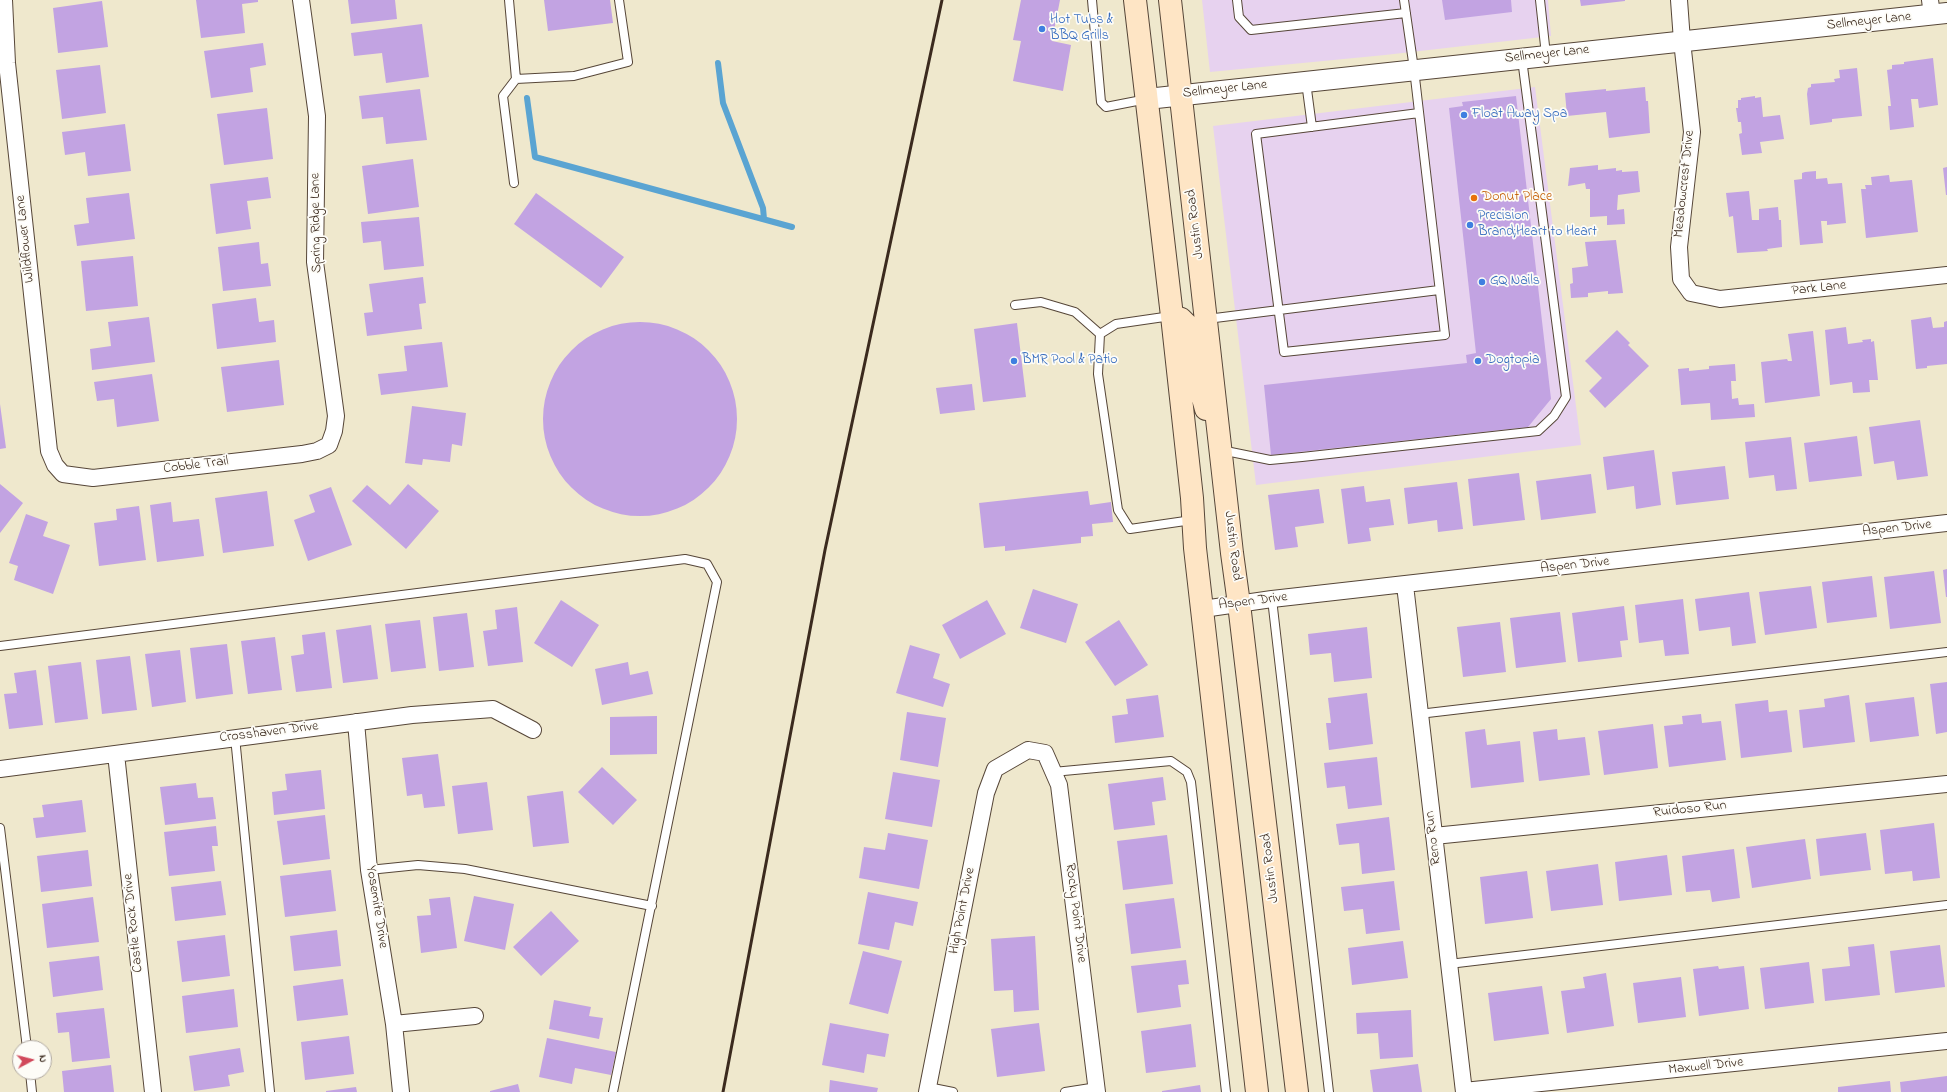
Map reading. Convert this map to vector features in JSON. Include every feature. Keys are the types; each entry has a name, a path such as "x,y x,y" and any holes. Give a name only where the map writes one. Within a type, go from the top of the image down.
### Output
{"main road":[{"path":"1135,0 1172,316 1194,519 1195,548 1257,1092"},
{"name":"Justin Road","path":"1170,0 1207,319 1220,450 1297,1092"},
{"path":"1172,316 1181,320 1189,327 1192,360 1201,394 1220,450"}],"street":[{"name":"Wildflower Lane","path":"4,0 7,63 49,451 55,465 63,474"},
{"name":"Spring Ridge Lane","path":"301,0 317,116 315,262 336,416 334,431 329,445"},
{"name":"Meadowcrest Drive","path":"1679,0 1692,132 1679,247 1681,279 1691,293"},
{"name":"Sellmeyer Lane","path":"1147,99 1682,41 1936,10"},
{"name":"Park Lane","path":"1691,293 1720,299 1947,275"},
{"name":"Cobble Trail","path":"63,474 93,478 302,454 329,445"},
{"name":"Aspen Drive","path":"1203,609 1947,523"},
{"name":"Reno Run","path":"1405,585 1464,1092"},
{"name":"Crosshaven Drive","path":"0,769 412,714 494,709 533,730"},
{"name":"Yosemite Drive","path":"356,722 369,870 394,1024 401,1092"},
{"name":"Rocky Point Drive","path":"1028,750 1045,753 1059,785 1097,1090"},
{"name":"High Point Drive","path":"928,1090 986,793 995,769 1028,750"},
{"name":"Castle Rock Drive","path":"116,754 153,1092"},
{"name":"Ruidoso Run","path":"1434,836 1947,784"},
{"path":"394,1024 475,1016"},
{"name":"Maxwell Drive","path":"1464,1092 1947,1041"}],"lane":[{"path":"509,0 516,79 503,96 514,183"},
{"path":"516,79 574,76 628,62 620,0"},
{"path":"1092,0 1101,102 1106,107 1147,99"},
{"path":"1237,0 1239,17 1251,30 1406,13"},
{"path":"1404,0 1414,69 1419,113 1444,334 1284,352 1256,134 1419,113"},
{"path":"1540,0 1546,55"},
{"path":"1220,450 1270,460 1326,455 1538,431 1554,416 1566,397 1522,58"},
{"path":"1306,81 1312,127"},
{"path":"1207,319 1439,290"},
{"path":"1015,305 1041,302 1075,312 1100,334"},
{"path":"1100,334 1116,324 1172,316"},
{"path":"1100,334 1098,374 1118,510 1130,528 1194,519"},
{"path":"0,646 685,559 707,564 717,582 613,1092"},
{"path":"1272,600 1329,1092"},
{"path":"1419,714 1947,652"},
{"path":"235,737 270,1092"},
{"path":"1053,772 1172,761 1187,772 1191,782 1226,1092"},
{"path":"0,828 26,1040"},
{"path":"369,870 418,865 465,869 652,906"},
{"path":"1449,964 1947,905"},
{"path":"31,1080 32,1092"},
{"path":"928,1090 953,1092"},
{"path":"1065,1092 1097,1090"}],"shaded area":[{"path":"1202,0 1548,0 1551,36 1385,55 1210,72"},
{"path":"1535,87 1581,445 1256,485 1213,126"}],"building":[{"path":"196,0 258,0 258,2 242,4 245,33 201,38"},
{"path":"348,0 395,0 397,19 351,24"},
{"path":"544,0 610,0 613,23 548,31"},
{"path":"1021,0 1060,0 1052,41 1071,45 1063,91 1013,81 1021,41 1013,40"},
{"path":"1442,0 1511,0 1512,12 1445,20"},
{"path":"1580,0 1625,0 1625,1 1581,6"},
{"path":"102,1 108,47 58,53 53,8"},
{"path":"422,24 429,77 386,83 382,53 354,56 351,33"},
{"path":"263,43 266,65 250,68 253,92 211,98 204,51"},
{"path":"1933,58 1938,105 1919,108 1918,99 1911,99 1914,127 1890,130 1888,106 1891,106 1887,70 1892,69 1892,65"},
{"path":"100,65 106,113 62,119 56,70"},
{"path":"1857,68 1862,116 1832,119 1832,122 1810,125 1807,94 1808,88 1811,87 1811,84 1835,82 1834,79 1840,78 1839,70"},
{"path":"1645,87 1646,101 1648,101 1650,133 1609,138 1606,112 1567,116 1565,93"},
{"path":"420,89 427,140 386,144 383,117 362,119 359,96"},
{"path":"1516,96 1551,399 1528,427 1271,455 1264,385 1467,363 1466,355 1476,353 1449,108 1463,106 1462,102"},
{"path":"1755,96 1755,98 1761,97 1763,117 1780,115 1784,139 1760,142 1762,153 1742,155 1739,134 1742,133 1741,122 1738,122 1736,108 1738,108 1738,100 1741,100 1741,98"},
{"path":"267,108 273,159 224,165 217,114"},
{"path":"125,124 131,171 88,176 85,152 65,155 62,132"},
{"path":"413,159 419,207 368,214 362,166"},
{"path":"1598,165 1598,170 1616,168 1616,171 1622,170 1622,172 1638,171 1640,192 1618,195 1617,210 1624,209 1625,224 1607,225 1607,216 1590,217 1590,189 1586,189 1585,183 1568,186 1570,168"},
{"path":"1947,167 1947,195 1946,195 1943,168"},
{"path":"1816,171 1816,179 1827,178 1828,184 1842,183 1846,223 1827,225 1827,221 1821,221 1823,243 1800,245 1794,180 1802,179 1802,173"},
{"path":"1889,175 1890,182 1912,180 1918,232 1866,238 1861,189 1866,189 1865,185 1872,185 1871,177"},
{"path":"268,177 271,198 247,201 251,229 216,234 210,184"},
{"path":"1749,191 1752,220 1759,220 1759,209 1778,207 1779,220 1781,220 1782,247 1767,249 1768,251 1737,253 1733,216 1729,217 1726,193"},
{"path":"129,193 135,239 77,246 74,225 89,223 86,198"},
{"path":"536,193 624,257 601,288 514,224"},
{"path":"419,217 424,266 384,270 381,241 363,243 361,222"},
{"path":"1616,240 1623,293 1608,294 1608,291 1588,293 1588,297 1571,298 1570,284 1573,283 1572,268 1588,266 1585,242"},
{"path":"259,242 261,264 268,263 271,286 223,291 218,247"},
{"path":"133,256 138,306 86,311 81,261"},
{"path":"423,277 426,303 419,304 422,329 367,336 364,313 373,312 369,284"},
{"path":"256,298 259,322 274,320 276,342 217,349 212,304"},
{"path":"149,317 155,362 92,370 90,349 111,346 108,322"},
{"path":"1931,317 1933,328 1944,327 1944,322 1947,321 1947,364 1927,366 1927,368 1916,369 1911,320"},
{"path":"640,322 668,326 686,334 701,344 715,358 725,373 733,391 737,419 733,447 725,465 715,480 701,494 686,504 668,512 640,516 612,512 594,504 579,494 565,480 555,465 547,447 543,419 547,391 555,373 565,358 579,344 594,334 612,326"},
{"path":"1017,323 1026,397 983,402 974,329"},
{"path":"1846,327 1848,344 1863,342 1862,340 1871,339 1871,342 1874,341 1878,380 1869,380 1870,392 1853,393 1852,382 1830,385 1825,330"},
{"path":"1617,330 1630,343 1628,345 1649,366 1605,408 1589,391 1602,378 1585,361"},
{"path":"1813,331 1820,396 1765,403 1761,362 1787,359 1788,361 1792,361 1788,334"},
{"path":"442,342 448,387 381,395 378,374 407,371 404,346"},
{"path":"279,360 284,405 227,412 221,367"},
{"path":"1735,364 1736,381 1731,381 1732,399 1738,398 1739,405 1754,404 1755,417 1711,420 1710,403 1681,405 1678,369 1689,368 1689,371 1709,369 1709,366"},
{"path":"152,374 159,421 117,427 114,399 97,401 94,382"},
{"path":"972,384 975,410 940,414 936,388"},
{"path":"0,404 6,448 0,449"},
{"path":"412,406 466,413 462,446 452,444 450,462 423,459 422,465 405,463"},
{"path":"1920,420 1928,476 1897,480 1894,461 1874,464 1869,427"},
{"path":"1857,436 1862,476 1809,482 1804,443"},
{"path":"1791,437 1797,489 1776,491 1774,475 1749,478 1745,442"},
{"path":"1654,450 1661,505 1636,509 1634,486 1607,490 1603,457"},
{"path":"1725,466 1729,499 1676,505 1672,472"},
{"path":"1519,473 1525,520 1473,526 1468,479"},
{"path":"1591,474 1596,513 1541,520 1536,481"},
{"path":"1457,482 1463,529 1438,532 1437,520 1408,524 1404,488"},
{"path":"0,484 23,503 0,533"},
{"path":"408,484 439,511 406,549 352,501 367,485 390,505"},
{"path":"1364,486 1366,502 1390,499 1394,525 1369,528 1371,541 1348,544 1341,489"},
{"path":"331,487 352,545 308,561 294,520 315,512 309,495"},
{"path":"1319,489 1324,523 1295,527 1298,547 1275,550 1268,495"},
{"path":"267,491 274,546 223,553 215,498"},
{"path":"1088,491 1090,505 1111,502 1113,522 1092,524 1093,536 1081,537 1081,543 1005,551 1005,546 984,548 979,503"},
{"path":"171,502 173,522 199,519 204,556 157,562 150,505"},
{"path":"139,506 146,560 99,566 94,523 117,520 116,509"},
{"path":"26,514 48,522 43,536 70,545 53,594 14,580 18,566 9,563"},
{"path":"1947,569 1947,597 1946,597 1943,570"},
{"path":"1934,571 1941,623 1890,629 1884,577"},
{"path":"1872,576 1877,617 1827,623 1822,582"},
{"path":"1811,586 1817,628 1765,635 1759,592"},
{"path":"1033,589 1078,604 1066,643 1020,628"},
{"path":"1749,592 1756,643 1732,646 1730,627 1699,631 1695,599"},
{"path":"1683,599 1689,654 1665,656 1663,640 1639,643 1635,605"},
{"path":"561,600 599,625 572,667 534,643"},
{"path":"987,600 1006,634 960,659 942,625"},
{"path":"1624,606 1628,640 1620,641 1622,657 1578,662 1572,613"},
{"path":"517,607 523,662 488,666 483,631 497,629 495,610"},
{"path":"1560,612 1566,662 1516,668 1510,618"},
{"path":"467,613 474,667 439,671 433,617"},
{"path":"420,620 426,668 391,672 385,624"},
{"path":"1119,620 1148,665 1115,686 1085,642"},
{"path":"1500,622 1506,672 1463,677 1457,627"},
{"path":"371,625 378,679 343,683 336,630"},
{"path":"1367,627 1372,678 1334,682 1331,653 1310,655 1308,634"},
{"path":"325,632 332,688 296,692 291,656 304,654 302,635"},
{"path":"275,637 282,690 248,694 241,641"},
{"path":"227,644 233,694 196,699 190,648"},
{"path":"910,645 940,654 933,678 950,684 943,707 896,693"},
{"path":"180,650 186,702 152,707 145,654"},
{"path":"130,656 137,710 102,714 96,660"},
{"path":"81,662 88,719 55,723 48,666"},
{"path":"628,662 630,675 648,671 653,694 602,705 595,669"},
{"path":"36,670 43,725 9,729 4,694 17,693 14,673"},
{"path":"1947,682 1947,732 1936,734 1930,684"},
{"path":"1367,693 1373,744 1329,750 1326,723 1331,723 1328,698"},
{"path":"1158,695 1164,737 1115,743 1112,716 1128,714 1126,699"},
{"path":"1849,695 1855,742 1803,748 1799,710 1825,707 1824,699"},
{"path":"1914,697 1919,736 1870,742 1865,703"},
{"path":"1768,700 1769,712 1787,710 1792,752 1741,758 1735,704"},
{"path":"907,712 946,718 938,767 900,760"},
{"path":"1701,714 1702,723 1721,721 1726,760 1669,767 1664,726 1683,724 1682,716"},
{"path":"657,716 657,754 610,755 610,717"},
{"path":"1653,724 1658,768 1604,775 1598,731"},
{"path":"1485,729 1487,745 1520,741 1524,782 1471,788 1465,732"},
{"path":"1557,729 1558,740 1585,737 1590,775 1539,781 1533,732"},
{"path":"438,754 445,806 424,808 422,794 407,796 402,758"},
{"path":"1377,757 1382,805 1348,809 1345,786 1327,788 1324,763"},
{"path":"602,767 637,800 613,825 578,792"},
{"path":"321,770 325,809 274,815 272,792 287,790 285,774"},
{"path":"893,772 940,780 932,827 885,819"},
{"path":"1163,777 1166,800 1152,802 1155,825 1114,830 1108,784"},
{"path":"487,782 493,830 458,834 452,786"},
{"path":"196,783 198,798 213,797 216,819 165,825 160,787"},
{"path":"563,791 569,843 533,847 527,796"},
{"path":"82,800 86,832 36,838 33,818 44,817 42,805"},
{"path":"325,815 330,859 283,865 277,821"},
{"path":"1389,817 1395,870 1362,874 1359,843 1339,845 1336,824"},
{"path":"1934,823 1940,878 1913,881 1912,871 1885,874 1880,830"},
{"path":"216,826 218,846 212,846 215,871 169,876 164,832"},
{"path":"888,833 928,840 919,889 859,878 864,847 885,850"},
{"path":"1866,833 1871,870 1820,876 1816,839"},
{"path":"1167,835 1173,884 1123,890 1117,841"},
{"path":"1805,839 1811,879 1752,888 1746,847"},
{"path":"1734,849 1740,898 1712,902 1710,890 1686,892 1682,856"},
{"path":"88,850 92,886 41,892 37,856"},
{"path":"1667,855 1672,895 1619,901 1615,862"},
{"path":"1598,864 1603,905 1551,911 1546,871"},
{"path":"331,870 336,911 285,917 280,876"},
{"path":"1527,871 1533,918 1485,924 1480,877"},
{"path":"221,881 226,915 175,921 171,887"},
{"path":"1394,881 1400,930 1366,934 1363,909 1344,911 1341,887"},
{"path":"868,892 918,902 913,926 895,922 889,950 858,944"},
{"path":"474,896 514,904 505,950 464,941"},
{"path":"93,897 99,942 47,948 42,904"},
{"path":"450,897 457,948 421,953 417,916 431,915 429,899"},
{"path":"1174,898 1181,948 1131,954 1125,904"},
{"path":"551,911 579,941 541,976 513,947"},
{"path":"337,930 341,966 294,971 290,936"},
{"path":"225,935 230,976 182,982 177,941"},
{"path":"1035,936 1039,1010 1014,1012 1013,990 994,991 991,939"},
{"path":"1403,941 1408,978 1352,985 1348,948"},
{"path":"1874,944 1880,995 1825,1001 1822,969 1850,966 1848,947"},
{"path":"1940,945 1945,987 1895,993 1890,951"},
{"path":"863,951 902,961 888,1014 849,1004"},
{"path":"99,956 103,990 53,997 49,962"},
{"path":"1186,960 1189,984 1178,985 1181,1007 1137,1013 1131,966"},
{"path":"1809,962 1814,1003 1765,1009 1760,968"},
{"path":"1718,966 1719,969 1744,966 1749,1009 1699,1016 1693,969"},
{"path":"1606,973 1614,1026 1567,1033 1561,991 1585,988 1583,977"},
{"path":"1681,977 1686,1017 1638,1023 1633,983"},
{"path":"343,979 348,1015 297,1021 293,986"},
{"path":"1542,986 1549,1034 1494,1041 1488,993"},
{"path":"234,989 238,1027 186,1033 182,996"},
{"path":"554,1000 591,1007 589,1016 603,1018 599,1039 549,1029"},
{"path":"104,1008 110,1058 72,1062 69,1032 58,1033 56,1013"},
{"path":"1411,1010 1413,1057 1380,1059 1378,1033 1357,1034 1356,1013"},
{"path":"830,1023 889,1034 885,1057 867,1054 864,1073 822,1065"},
{"path":"1039,1023 1045,1071 997,1077 991,1029"},
{"path":"1191,1024 1196,1067 1146,1073 1141,1031"},
{"path":"349,1036 354,1074 305,1080 301,1042"},
{"path":"547,1038 616,1052 611,1075 575,1068 572,1084 539,1077"},
{"path":"240,1048 244,1072 228,1075 230,1086 194,1091 189,1056"},
{"path":"1418,1064 1422,1092 1373,1092 1370,1070"},
{"path":"111,1065 114,1092 64,1092 62,1071"},
{"path":"1947,1076 1947,1092 1901,1092 1900,1082"},
{"path":"830,1080 878,1088 877,1092 829,1092"},
{"path":"1890,1081 1891,1092 1838,1092 1838,1087"},
{"path":"518,1084 520,1092 490,1092 490,1091"},
{"path":"1200,1085 1201,1092 1162,1092 1162,1091"},
{"path":"356,1087 357,1092 326,1092 326,1091"}],"waterway":[{"path":"718,63 723,103 763,208 764,219"},
{"path":"527,98 535,157 792,227"}],"railway":[{"path":"723,1092 825,550 942,0"}],"place":[{"name":"Hot Tubs & BBQ Grills","path":"1042,29"},
{"name":"Float Away Spa","path":"1464,115"},
{"name":"Donut Place","path":"1474,198"},
{"name":"Precision Brand;Heart to Heart","path":"1470,225"},
{"name":"GQ Nails","path":"1482,282"},
{"name":"BMR Pool & Patio","path":"1014,361"},
{"name":"Dogtopia","path":"1478,361"}]}
